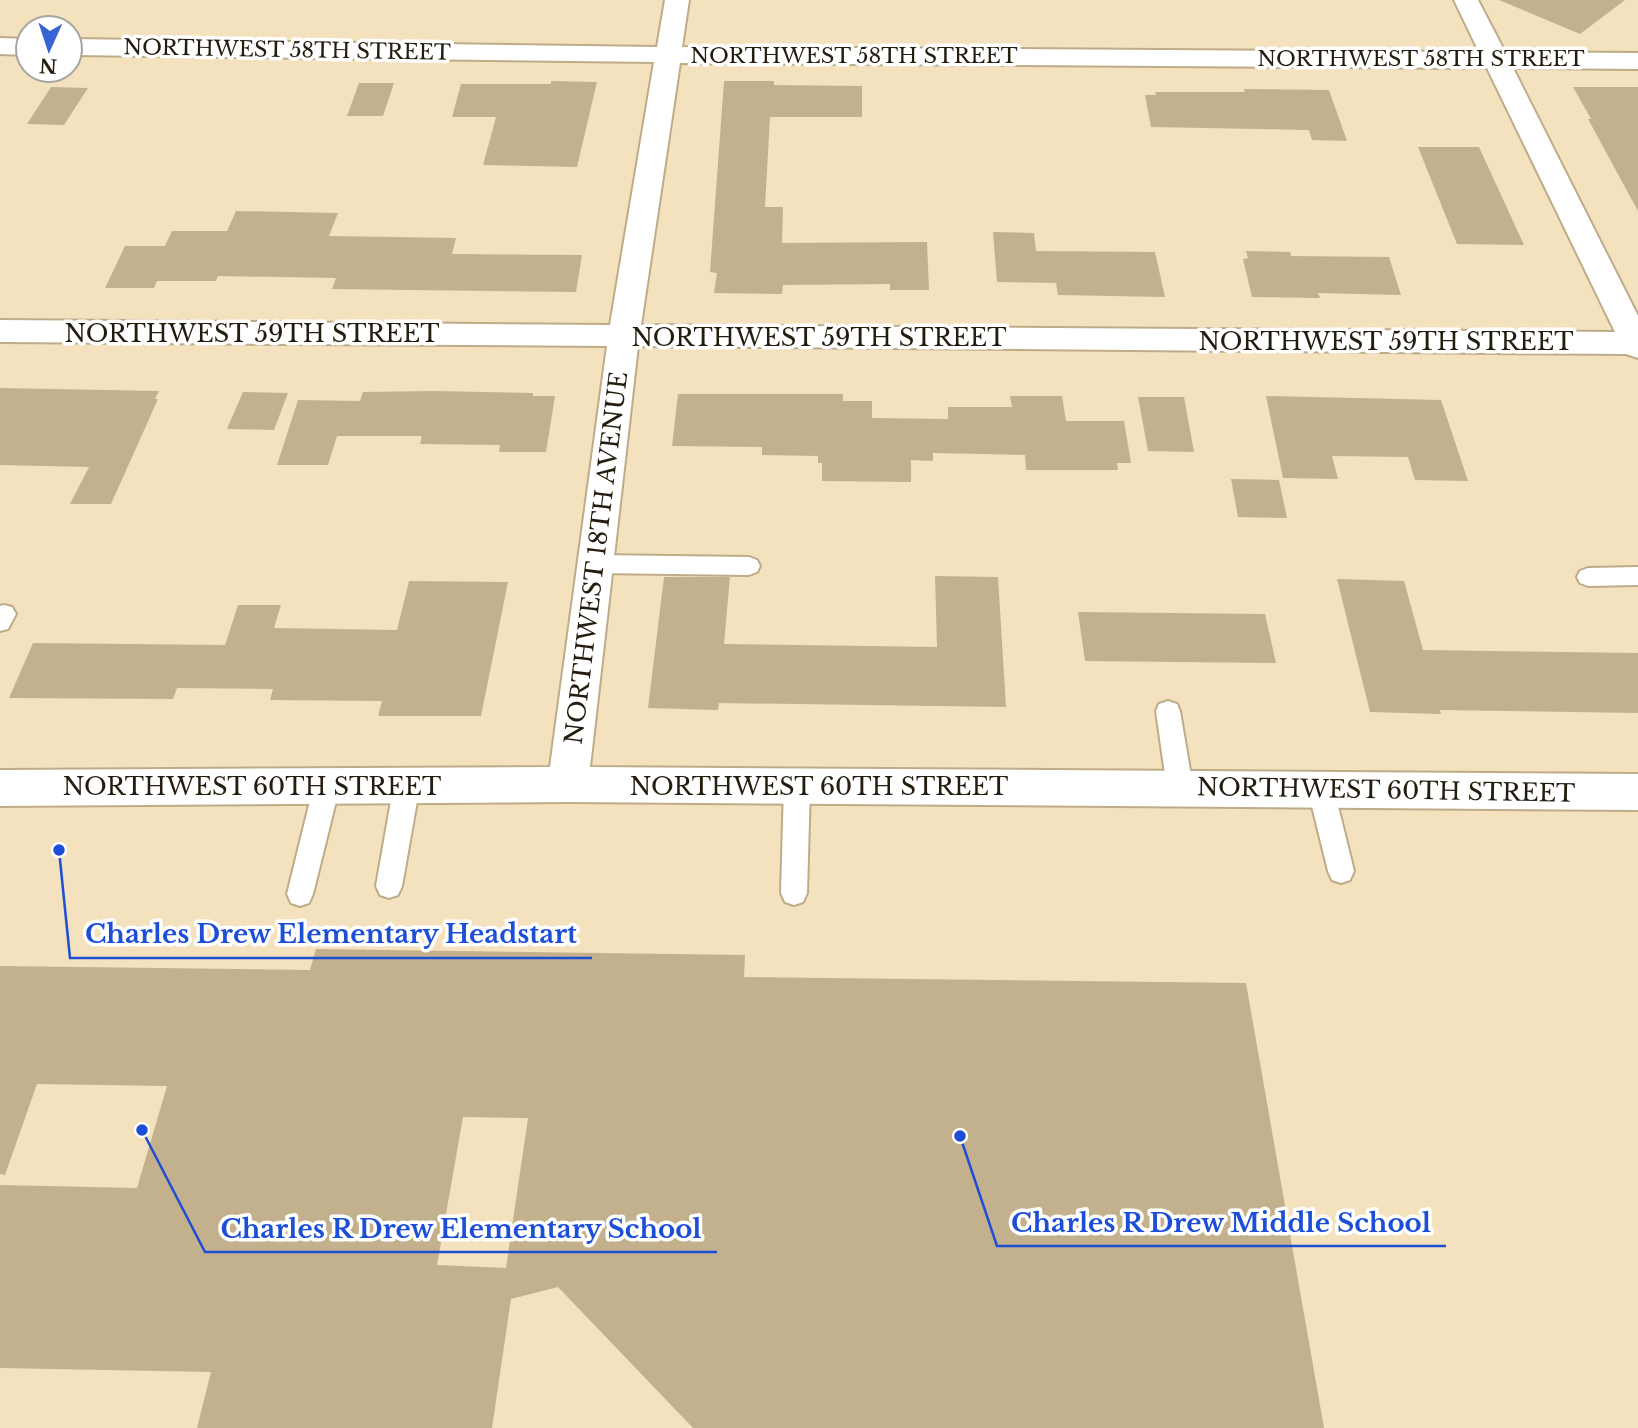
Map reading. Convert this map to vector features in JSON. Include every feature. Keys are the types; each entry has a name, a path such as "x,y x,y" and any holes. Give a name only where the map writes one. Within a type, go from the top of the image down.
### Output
{"street":[{"name":"NORTHWEST 18TH AVENUE","path":"568,784 624,336 677,0"},
{"path":"1466,0 1637,344"},
{"name":"NORTHWEST 58TH STREET","path":"84,47 670,55 1638,61"},
{"name":"NORTHWEST 59TH STREET","path":"0,331 1637,344"},
{"name":"NORTHWEST 60TH STREET","path":"0,788 568,784 1638,792"}],"lane":[{"path":"595,564 750,566"},
{"path":"1588,577 1638,576"},
{"path":"1168,711 1180,788"},
{"path":"300,894 327,785"},
{"path":"389,886 407,785"},
{"path":"794,893 797,786"},
{"path":"1321,790 1341,871"}],"building":[{"path":"1499,0 1625,0 1580,34"},
{"path":"551,81 597,82 577,167 483,165 496,117 452,117 461,84 551,84"},
{"path":"724,81 774,81 774,85 862,86 862,117 770,117 765,207 783,207 782,243 927,242 929,290 890,290 890,284 783,285 782,294 714,293 717,273 710,272"},
{"path":"359,83 394,83 383,116 347,116"},
{"path":"51,87 88,88 64,125 27,124"},
{"path":"1573,87 1638,87 1638,211 1588,119 1591,119"},
{"path":"1244,89 1329,90 1347,141 1312,140 1309,130 1151,127 1145,95 1156,95 1155,92 1245,92"},
{"path":"1418,147 1479,147 1524,245 1457,244"},
{"path":"236,211 338,213 329,236 456,238 452,254 582,255 576,292 332,289 336,278 218,276 216,281 157,281 154,288 105,288 125,246 165,246 172,231 227,231"},
{"path":"993,232 1034,233 1036,251 1155,252 1165,297 1058,295 1056,283 997,282"},
{"path":"1246,251 1290,252 1291,256 1389,257 1401,295 1318,293 1320,298 1252,297 1243,259 1248,258"},
{"path":"0,388 159,391 155,399 158,399 111,504 70,504 89,467 0,465"},
{"path":"434,391 555,396 546,452 499,452 500,445 420,444 422,436 337,436 328,465 277,465 298,400 360,401 363,392"},
{"path":"243,392 288,393 274,430 227,429"},
{"path":"678,394 843,394 843,401 872,401 872,418 948,419 948,407 1012,407 1010,396 1062,396 1066,421 1124,421 1131,463 1117,463 1118,470 1026,470 1025,455 933,453 933,461 911,460 911,482 822,481 822,463 818,463 818,456 762,455 762,447 672,446"},
{"path":"1266,396 1441,400 1468,481 1415,480 1408,457 1332,456 1338,479 1283,478"},
{"path":"1138,397 1184,397 1194,452 1148,451"},
{"path":"1231,479 1279,480 1287,518 1238,517"},
{"path":"935,576 998,577 1006,707 719,703 718,710 648,708 664,577 730,577 724,644 937,647"},
{"path":"1337,579 1404,581 1423,650 1638,653 1638,713 1440,710 1441,714 1370,712"},
{"path":"409,581 508,582 481,716 378,716 382,701 270,700 273,689 177,688 173,699 9,698 33,643 225,645 238,605 281,605 274,628 397,630"},
{"path":"1078,612 1265,614 1276,663 1085,661"},
{"path":"316,949 745,955 744,977 1246,983 1324,1428 693,1428 558,1287 511,1299 492,1428 197,1428 211,1372 0,1368 0,1185 137,1188 167,1086 37,1084 5,1175 0,1174 0,966 310,970","holes":["463,1117 528,1118 506,1268 437,1265"]}],"place":[{"name":"Charles Drew Elementary Headstart","path":"59,850"},
{"name":"Charles R Drew Elementary School","path":"142,1130"},
{"name":"Charles R Drew Middle School","path":"960,1136"}]}
